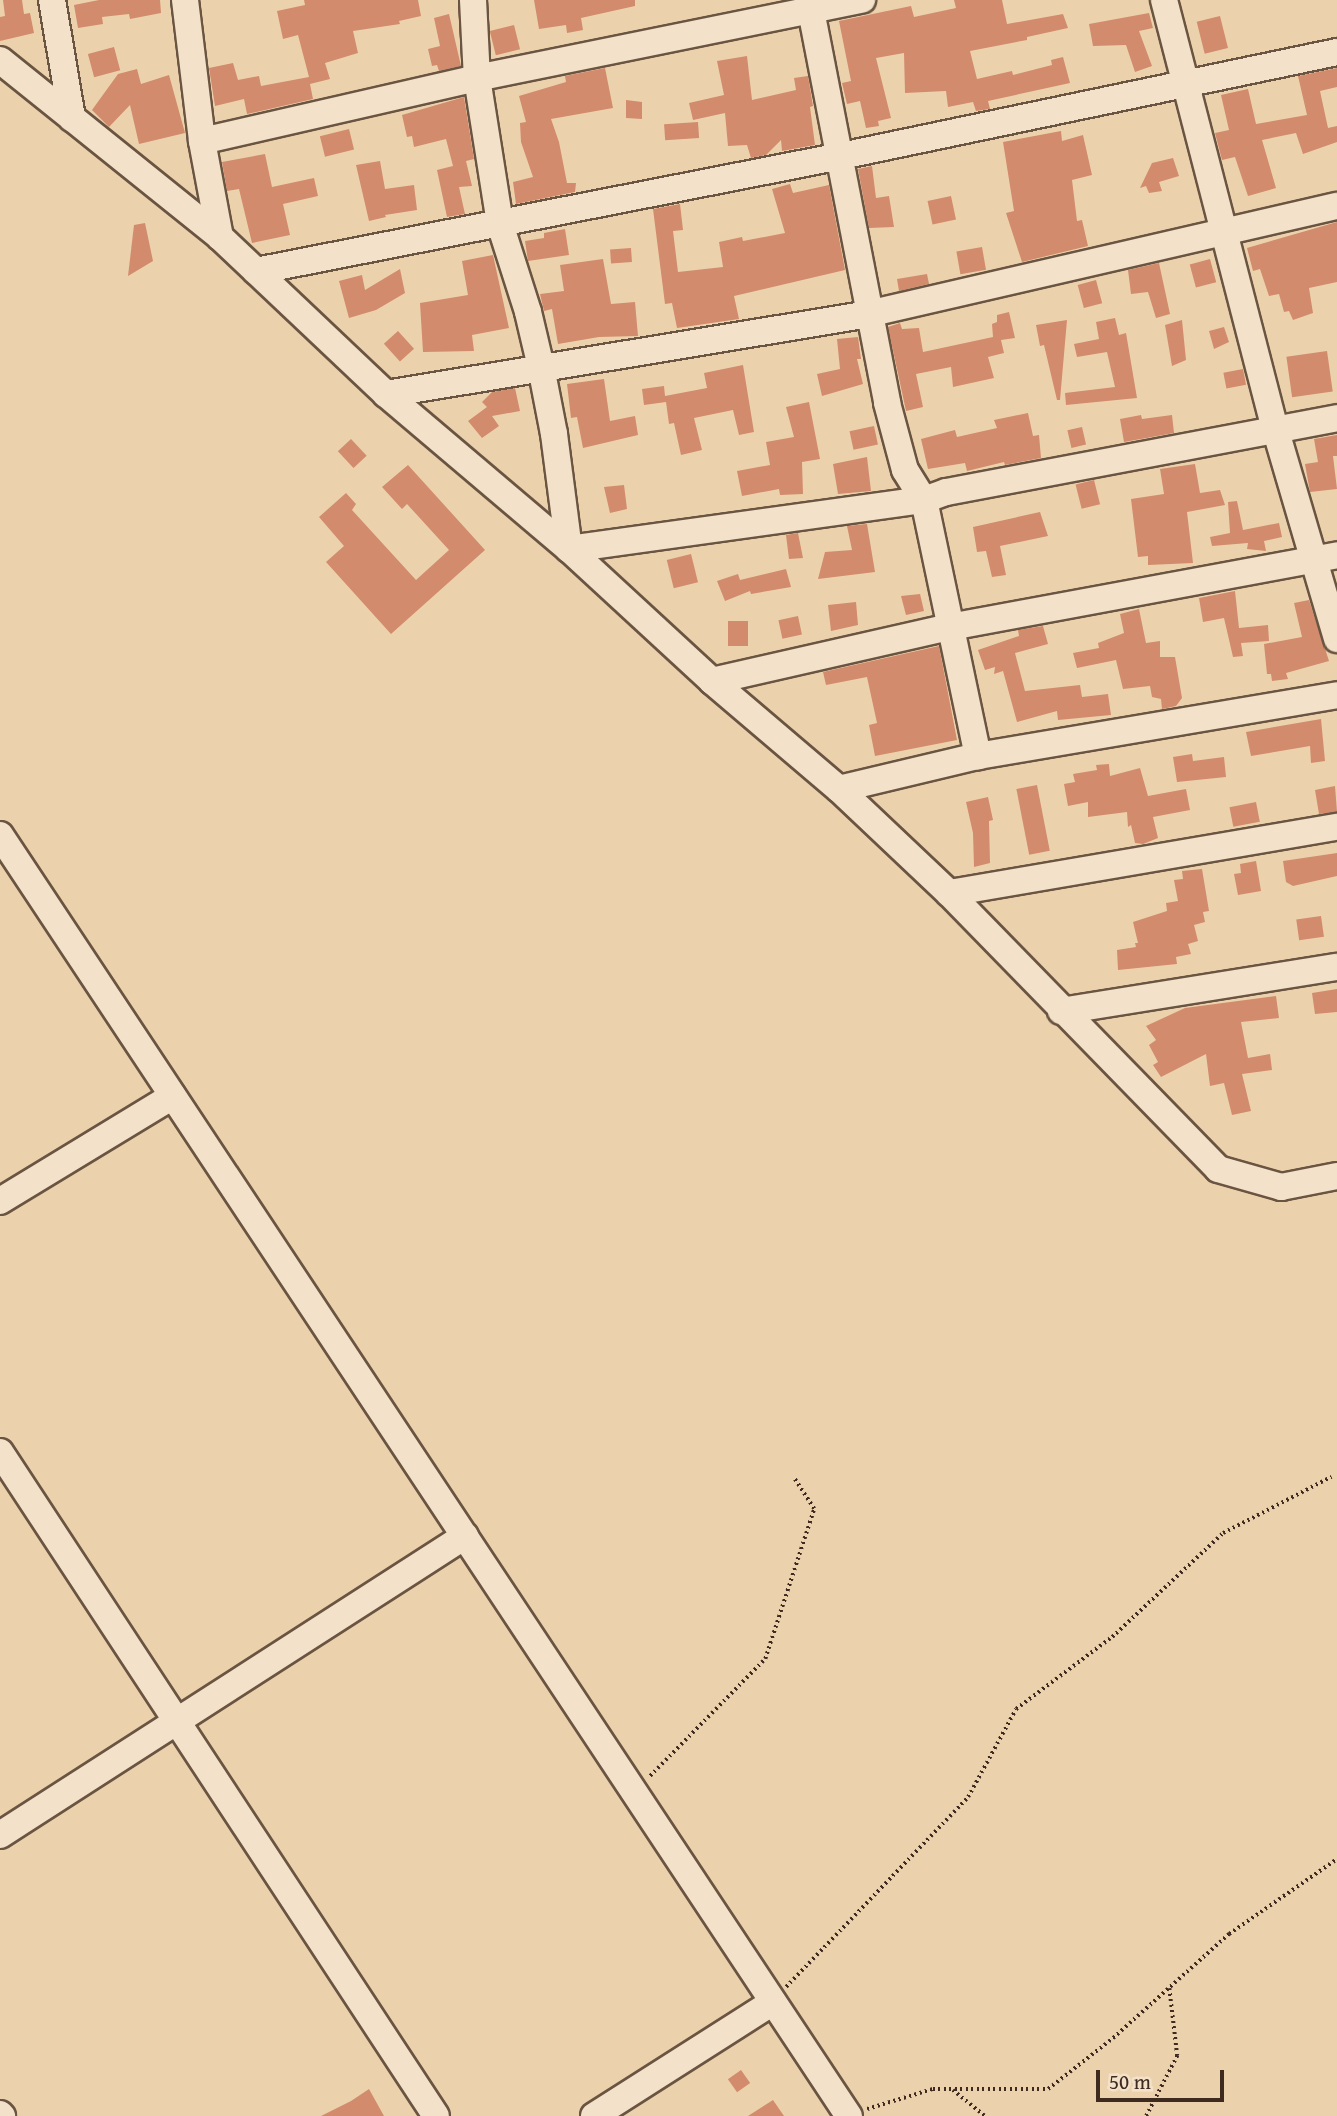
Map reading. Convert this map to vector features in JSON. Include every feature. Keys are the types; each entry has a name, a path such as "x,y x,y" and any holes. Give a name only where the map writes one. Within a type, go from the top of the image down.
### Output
{"street":[{"path":"52,0 72,118"},
{"path":"185,0 202,141 220,237"},
{"path":"473,0 477,78 500,224 528,312 541,367 554,434 569,549"},
{"path":"202,141 809,6 862,0"},
{"path":"1164,0 1226,230 1275,428 1325,558 1337,639"},
{"path":"809,6 841,156 868,314 905,470 924,500 978,756"},
{"path":"256,271 841,156 1337,52"},
{"path":"0,60 220,237 386,394 569,549 712,681 839,789 949,893 1061,1012 1218,1169 1281,1187 1337,1176"},
{"path":"386,394 868,314 1337,206"},
{"path":"569,549 924,500 946,492 1337,418"},
{"path":"712,681 950,627 1325,558"},
{"path":"839,789 978,756 1337,695"},
{"path":"949,893 1337,827"},
{"path":"0,835 848,2115"},
{"path":"1061,1012 1337,967"},
{"path":"0,1200 173,1096"},
{"path":"0,1452 436,2116"},
{"path":"0,1835 465,1536"},
{"path":"594,2116 773,2002"}],"path":[{"path":"773,2002 968,1797 1016,1709 1112,1637 1223,1533 1331,1477"},
{"path":"634,1792 765,1659 814,1509 794,1478"},
{"path":"848,2115 933,2089 1048,2089 1113,2038 1229,1934 1337,1859"},
{"path":"1146,2116 1177,2056 1169,1988"},
{"path":"952,2089 985,2116"}],"building":[{"path":"3,0 22,0 24,14 30,13 34,33 0,41 0,17 5,16"},
{"path":"99,0 160,0 161,13 130,19 129,14 102,17 103,24 78,28 74,5"},
{"path":"304,0 418,0 421,16 399,21 400,24 353,31 358,53 325,63 330,79 310,84 313,99 247,114 244,99 215,106 209,68 233,63 238,80 259,76 261,86 309,77 298,35 283,39 277,11 305,5"},
{"path":"534,0 635,0 635,6 581,18 583,30 567,33 566,25 539,29"},
{"path":"954,0 1002,0 1007,24 1063,14 1068,28 1027,37 1027,40 970,51 977,79 1012,71 1013,75 1052,65 1051,60 1063,57 1070,83 988,101 990,109 976,111 973,102 948,107 946,91 905,93 904,53 876,58 891,118 878,121 879,126 866,128 860,101 847,104 842,83 851,81 839,21 911,6 914,17 956,8"},
{"path":"1149,13 1153,28 1139,31 1152,66 1135,72 1126,45 1093,46 1089,24"},
{"path":"449,14 461,66 439,71 437,65 432,66 428,49 440,46 434,18"},
{"path":"1220,16 1228,48 1205,54 1197,22"},
{"path":"514,25 520,49 496,55 490,31"},
{"path":"114,47 120,70 94,77 88,54"},
{"path":"747,56 752,100 796,90 794,78 808,76 815,145 782,151 781,140 766,155 751,158 747,145 728,146 725,113 693,120 689,103 724,95 717,61"},
{"path":"605,68 613,108 551,119 559,142 567,183 576,183 575,192 516,204 513,182 533,177 521,142 520,123 526,122 519,96 566,82 565,76"},
{"path":"1337,68 1337,87 1320,91 1328,128 1337,126 1337,142 1303,154 1296,133 1262,140 1276,188 1248,196 1235,157 1222,160 1215,133 1229,130 1221,95 1248,89 1256,124 1307,115 1298,76"},
{"path":"137,69 141,84 169,75 185,133 139,144 130,105 109,127 92,110 118,74"},
{"path":"464,97 474,159 466,161 472,186 459,187 465,214 447,217 437,170 453,166 446,139 414,147 412,136 407,137 402,115"},
{"path":"626,100 642,102 642,119 626,118"},
{"path":"698,122 699,138 665,140 664,124"},
{"path":"349,129 354,149 325,157 320,136"},
{"path":"1061,131 1062,141 1083,135 1092,175 1072,180 1077,221 1082,220 1088,246 1022,262 1006,213 1014,211 1003,142"},
{"path":"265,154 272,187 314,178 318,196 283,204 290,235 252,243 239,189 227,191 222,162"},
{"path":"1173,158 1179,176 1159,182 1162,191 1149,193 1146,186 1140,188 1152,163"},
{"path":"380,161 385,189 414,185 417,210 385,215 386,217 369,221 356,165"},
{"path":"872,166 876,198 889,196 894,227 869,228 858,169"},
{"path":"790,184 793,193 829,185 845,270 734,296 739,319 677,328 672,303 665,304 653,209 680,204 683,230 673,231 678,272 723,267 719,242 742,237 743,241 785,233 772,189"},
{"path":"951,196 956,219 933,224 928,201"},
{"path":"1337,222 1337,282 1309,288 1313,313 1293,320 1289,311 1284,312 1279,294 1269,296 1260,269 1253,271 1247,248"},
{"path":"145,223 153,261 128,276 134,225"},
{"path":"565,229 569,255 528,261 525,241 544,238 544,233"},
{"path":"982,247 986,270 960,274 956,252"},
{"path":"631,248 632,262 611,263 610,249"},
{"path":"493,255 509,328 472,335 474,351 423,352 420,303 468,295 462,261"},
{"path":"603,259 611,304 635,302 638,336 599,337 558,344 552,309 544,311 540,294 564,291 560,265"},
{"path":"1210,259 1216,282 1196,288 1190,264"},
{"path":"1159,263 1170,314 1156,318 1148,292 1131,294 1128,270"},
{"path":"400,269 405,293 376,310 349,318 339,281 362,275 365,290"},
{"path":"927,274 929,284 899,291 897,279"},
{"path":"1096,280 1102,303 1084,308 1078,285"},
{"path":"1009,312 1015,338 1001,340 1004,353 988,357 994,378 953,387 951,367 916,374 923,407 906,411 888,327 900,323 902,329 919,328 923,352 993,337 992,324 997,322 997,315"},
{"path":"1115,318 1119,335 1126,333 1137,398 1066,405 1065,393 1115,387 1107,352 1077,357 1074,344 1099,339 1096,322"},
{"path":"1067,320 1060,400 1057,400 1044,345 1040,346 1036,325"},
{"path":"1182,320 1186,360 1172,366 1165,325"},
{"path":"1224,327 1229,342 1214,349 1209,331"},
{"path":"398,331 414,349 400,362 384,344"},
{"path":"858,337 861,359 857,359 863,384 822,396 817,374 840,369 837,339"},
{"path":"1327,351 1333,392 1292,397 1286,357"},
{"path":"743,365 754,432 739,435 733,410 694,418 702,450 681,455 674,423 669,424 666,402 644,405 642,389 664,386 665,396 707,388 704,373"},
{"path":"1243,369 1246,385 1226,389 1223,373"},
{"path":"604,379 610,421 635,416 638,435 583,448 577,417 571,418 567,384"},
{"path":"515,388 520,411 492,416 499,426 482,438 468,421 487,407 482,402 492,392"},
{"path":"809,402 820,459 802,462 803,494 780,495 779,489 742,496 737,471 770,465 766,442 794,437 786,407"},
{"path":"1028,413 1033,436 1039,435 1041,458 1005,465 1004,462 967,471 965,463 928,469 921,439 955,430 957,437 997,428 994,420"},
{"path":"1141,415 1142,419 1172,415 1174,433 1124,442 1120,419"},
{"path":"874,426 878,445 853,450 850,431"},
{"path":"1082,427 1086,445 1071,448 1067,430"},
{"path":"1337,435 1337,456 1333,456 1337,489 1310,492 1305,464 1318,462 1314,439"},
{"path":"351,439 367,456 354,468 338,451"},
{"path":"867,457 871,491 838,494 833,464"},
{"path":"1195,464 1200,493 1220,490 1225,505 1187,512 1193,563 1148,565 1148,556 1138,557 1131,499 1164,494 1160,469"},
{"path":"408,465 485,550 391,634 326,562 344,546 319,517 346,493 356,504 352,510 416,580 449,550 407,504 402,509 382,487"},
{"path":"1094,480 1100,504 1082,509 1076,485"},
{"path":"624,485 627,509 610,513 604,487"},
{"path":"1237,501 1243,530 1279,523 1282,537 1264,541 1266,551 1247,549 1248,543 1212,546 1210,537 1230,533 1228,502"},
{"path":"1040,512 1048,536 1000,546 1006,575 992,577 986,551 977,552 973,527"},
{"path":"867,524 875,572 818,579 825,552 852,550 847,526"},
{"path":"798,533 803,558 789,559 786,535"},
{"path":"691,554 698,582 674,588 667,560"},
{"path":"786,569 791,587 751,594 750,591 725,601 717,581 738,574 740,580"},
{"path":"1235,591 1239,628 1268,625 1269,641 1241,643 1243,656 1233,657 1224,618 1203,622 1199,598"},
{"path":"920,594 924,611 906,615 901,596"},
{"path":"1309,600 1329,661 1286,673 1288,679 1272,681 1271,674 1267,674 1264,644 1302,637 1294,603"},
{"path":"856,602 858,625 831,631 828,605"},
{"path":"1139,609 1146,643 1160,641 1160,657 1175,657 1182,698 1176,706 1162,709 1161,699 1152,697 1150,686 1123,689 1116,660 1077,668 1073,653 1099,648 1098,643 1124,633 1120,614"},
{"path":"798,616 802,635 782,639 778,620"},
{"path":"728,621 748,621 748,646 728,646"},
{"path":"1043,626 1048,644 1015,653 1025,691 1080,685 1082,697 1108,694 1111,715 1058,720 1057,711 1017,722 1003,671 994,674 995,667 985,670 978,650 1019,636 1018,630"},
{"path":"939,646 957,740 875,756 869,725 877,723 867,677 826,685 823,672"},
{"path":"1321,719 1325,761 1311,763 1310,746 1251,756 1246,732"},
{"path":"1192,754 1193,761 1224,757 1226,777 1177,782 1173,757"},
{"path":"1109,764 1110,776 1140,768 1148,796 1186,789 1190,810 1153,817 1158,838 1143,844 1135,843 1131,825 1128,827 1127,812 1088,817 1088,802 1068,806 1064,784 1075,782 1073,774 1097,770 1096,765"},
{"path":"1037,785 1050,851 1029,855 1016,789"},
{"path":"1335,786 1337,812 1319,814 1315,790"},
{"path":"988,797 993,820 989,821 990,863 974,867 973,833 966,802"},
{"path":"1256,802 1260,822 1233,827 1229,807"},
{"path":"1337,853 1337,876 1293,886 1286,882 1283,861"},
{"path":"1256,861 1261,891 1238,895 1234,874 1241,873 1240,864"},
{"path":"1202,869 1209,911 1203,912 1205,922 1194,925 1198,941 1188,944 1191,954 1176,957 1177,964 1118,970 1117,950 1136,947 1135,943 1138,943 1133,922 1167,911 1166,903 1178,901 1174,880 1183,879 1182,871"},
{"path":"1321,916 1324,937 1299,940 1296,919"},
{"path":"1337,989 1337,1012 1315,1014 1312,993"},
{"path":"1276,996 1279,1018 1241,1022 1248,1058 1270,1054 1272,1070 1242,1074 1251,1111 1232,1115 1224,1083 1210,1086 1206,1054 1161,1077 1153,1065 1158,1062 1149,1045 1156,1040 1146,1026 1185,1008"},
{"path":"741,2070 750,2083 737,2092 728,2079"},
{"path":"369,2089 384,2116 321,2116 351,2101"},
{"path":"773,2100 784,2116 748,2116"}]}
